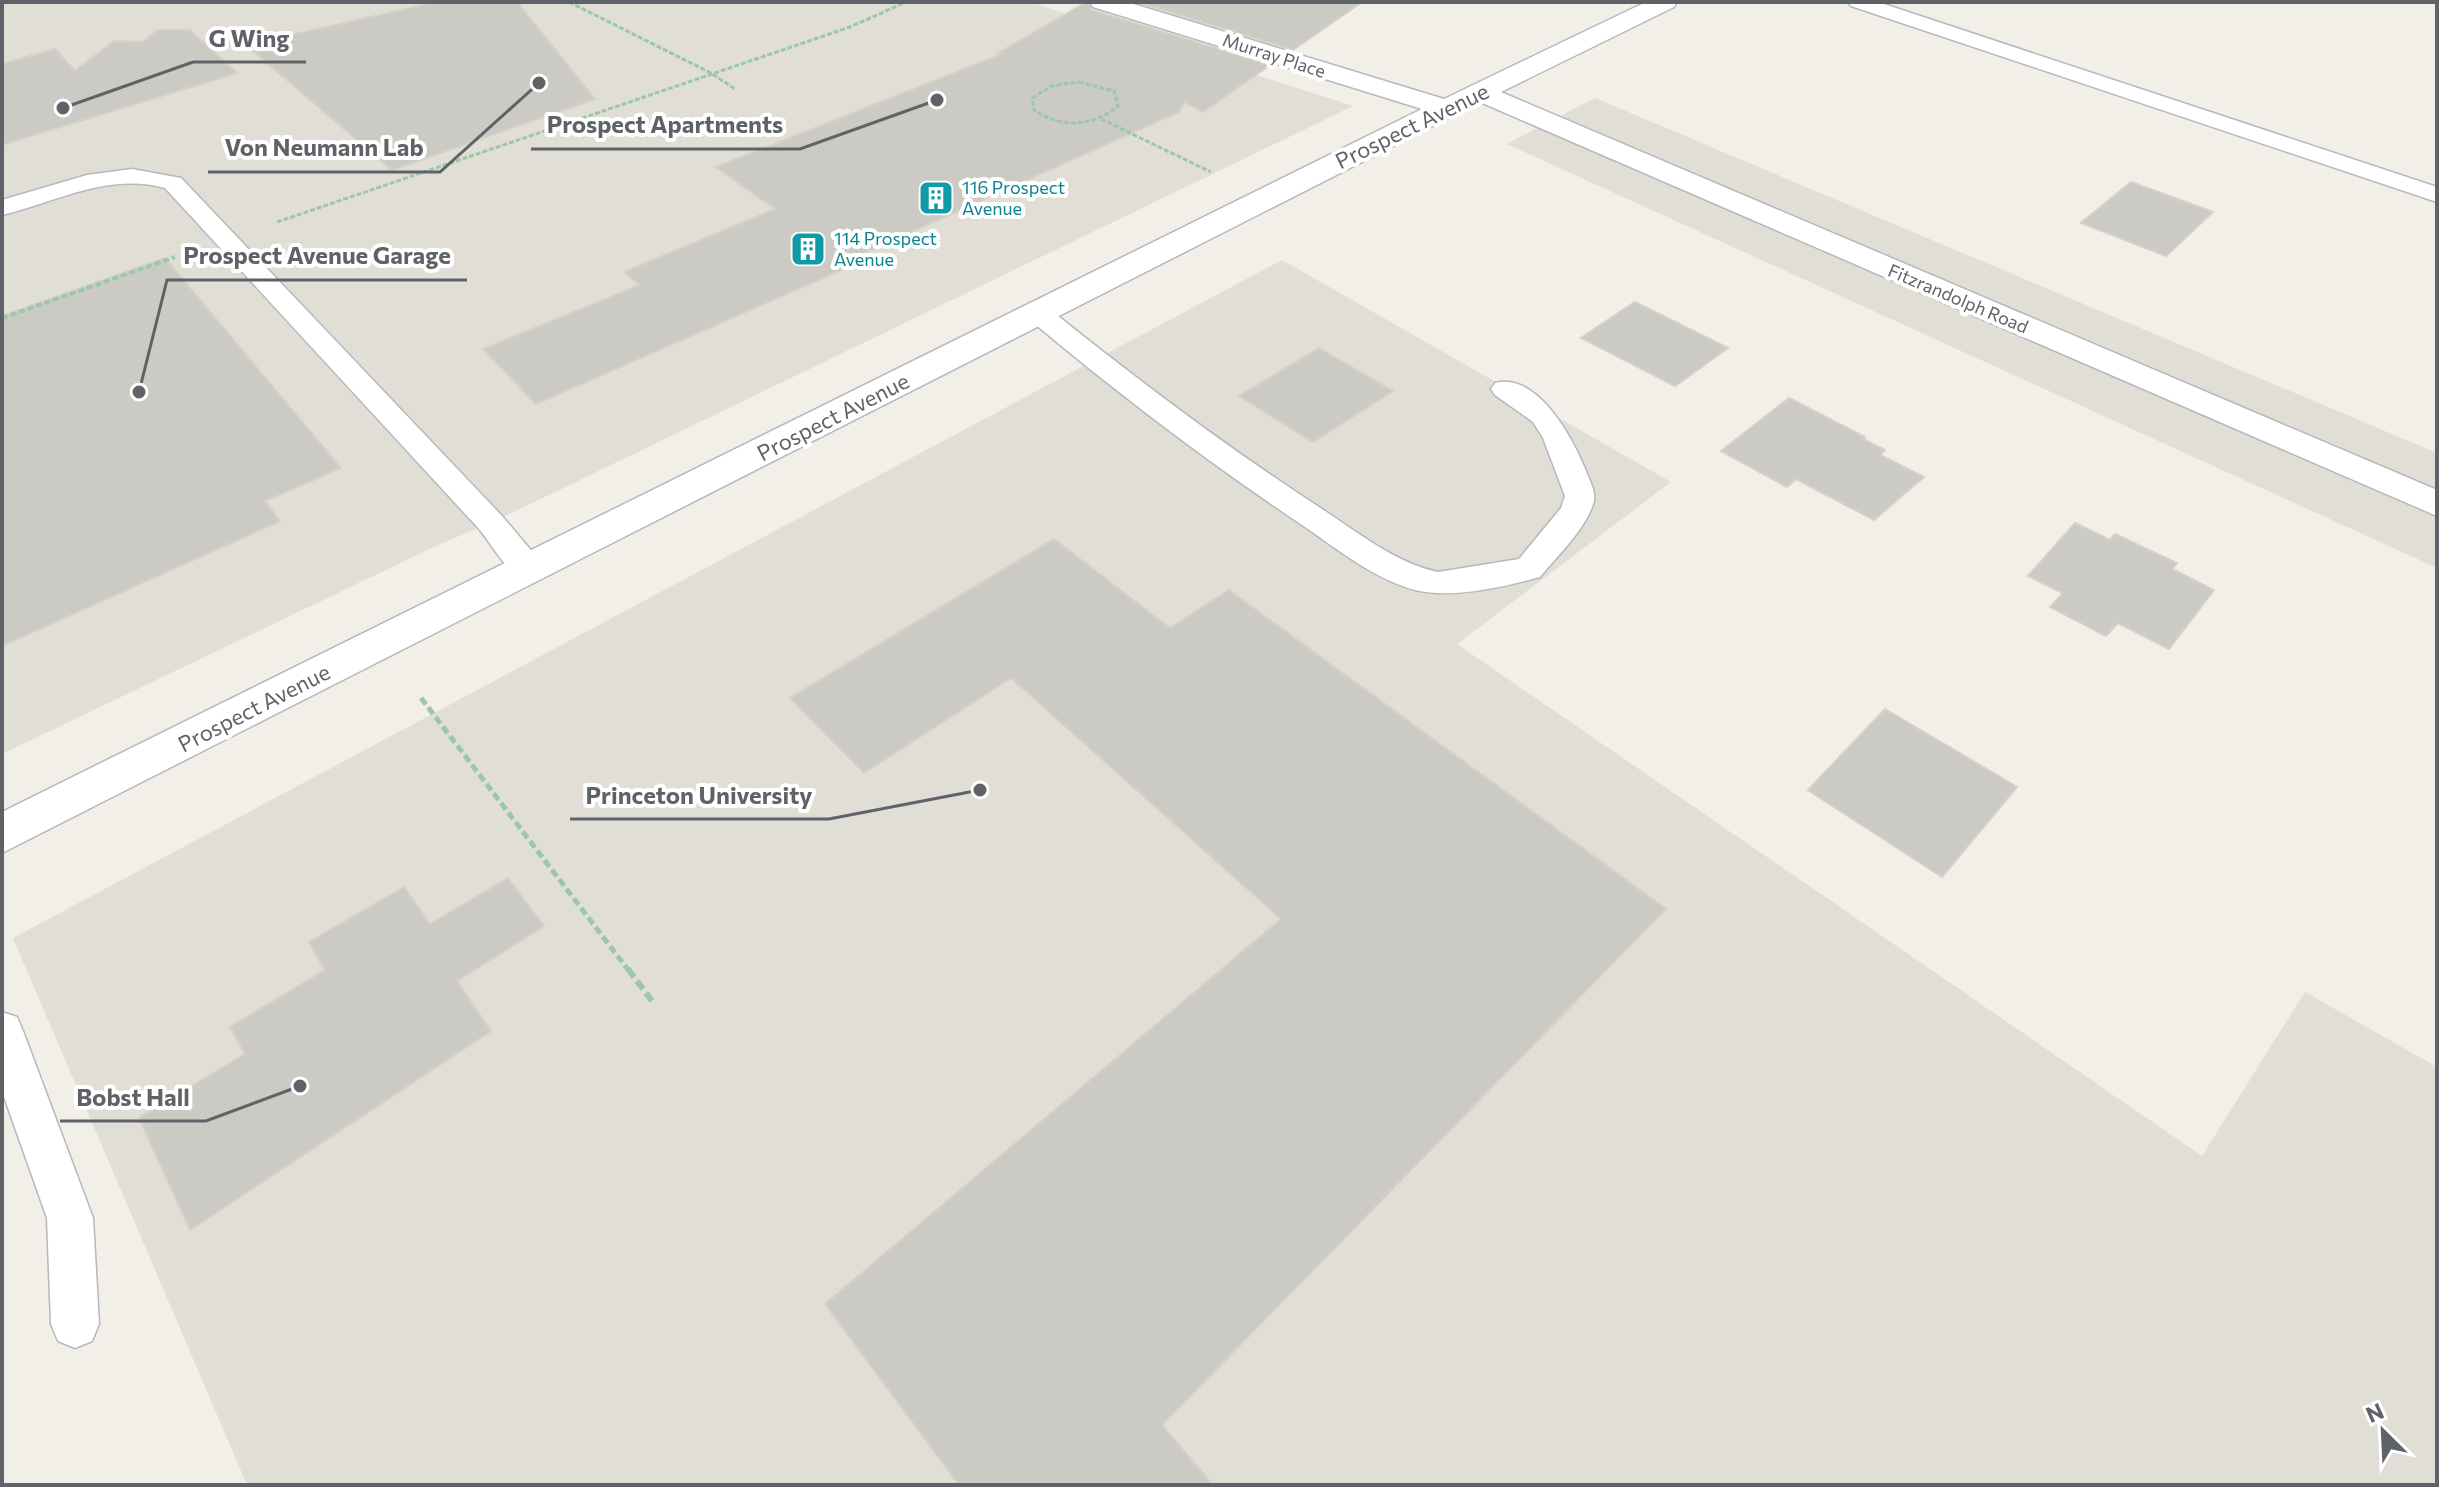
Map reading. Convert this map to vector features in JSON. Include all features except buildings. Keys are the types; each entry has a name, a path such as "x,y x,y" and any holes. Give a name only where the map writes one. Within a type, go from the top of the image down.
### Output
{"street":[{"name":"Murray Place","path":"1102,2 1446,108"},
{"name":"Prospect Avenue","path":"2,834 1446,108 1665,2"},
{"name":"Fitzrandolph Road","path":"1479,92 2437,504"}],"lane":[{"path":"1858,2 2437,195"},
{"path":"2,208 63,189 127,177 154,175 173,183 491,523 529,569"},
{"path":"1038,313 1131,390 1248,475 1353,544 1417,579 1438,583 1529,569 1575,511 1580,496 1558,438 1543,416 1505,389"},
{"path":"2,1031 70,1218 75,1324"}],"path":[{"path":"569,2 711,73 735,89"},
{"path":"272,224 850,27 906,2"},
{"path":"1100,118 1111,113 1119,99 1104,86 1065,83 1040,91 1033,98 1033,109 1050,120 1080,123 1100,118 1214,173"},
{"path":"2,318 179,256"},
{"path":"421,698 652,1001"}],"shaded area":[{"path":"2,2 1030,2 1353,106 491,523 440,544 2,754"},
{"path":"1595,98 2437,453 2437,568 1507,144"},
{"path":"1282,260 1671,482 1457,644 2202,1156 2305,992 2437,1067 2437,1485 247,1485 13,938"}],"place":[{"name":"Von Neumann Lab","path":"539,83"},
{"name":"Prospect Apartments","path":"937,100"},
{"name":"G Wing","path":"63,108"},
{"name":"116 Prospect Avenue","path":"936,198"},
{"name":"114 Prospect Avenue","path":"808,249"},
{"name":"Prospect Avenue Garage","path":"139,392"},
{"name":"Princeton University","path":"980,790"},
{"name":"Bobst Hall","path":"300,1086"}]}
